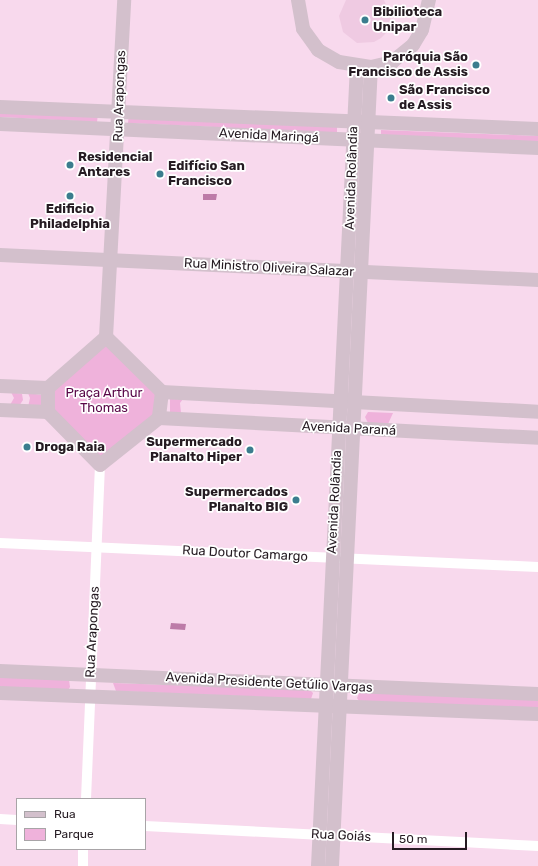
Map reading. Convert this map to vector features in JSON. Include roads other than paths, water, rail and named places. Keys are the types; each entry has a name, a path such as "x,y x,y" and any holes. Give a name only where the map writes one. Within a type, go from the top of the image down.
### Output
{"street":[{"name":"Rua Arapongas","path":"106,336 119,129 124,0"},
{"path":"298,0 301,23 312,45 331,58 357,66 372,68 392,62 413,45 422,30 428,0"},
{"name":"Avenida Rolândia","path":"318,866 326,835 340,707 354,429 355,272 353,139 357,66"},
{"name":"Avenida Rolândia","path":"332,866 326,835 325,706 338,428 368,140 372,68"},
{"name":"Avenida Maringá","path":"0,107 538,129"},
{"path":"45,109 46,126"},
{"name":"Avenida Maringá","path":"0,124 538,148"},
{"name":"Rua Ministro Oliveira Salazar","path":"0,255 538,280"},
{"path":"0,386 48,388 106,336 162,392 159,418 100,465 48,412 0,410"},
{"path":"17,387 23,390 26,401 18,410"},
{"path":"48,388 48,412"},
{"name":"Avenida Paraná","path":"162,392 538,412"},
{"name":"Avenida Paraná","path":"159,418 538,438"},
{"name":"Rua Arapongas","path":"86,798 89,697 100,465"},
{"name":"Rua Doutor Camargo","path":"0,543 538,567"},
{"name":"Avenida Presidente Getúlio Vargas","path":"0,671 538,694"},
{"name":"Avenida Presidente Getúlio Vargas","path":"0,693 538,714"},
{"path":"0,819 16,820"},
{"name":"Rua Goiás","path":"146,826 538,846"},
{"path":"82,866 83,850"}],"place":[{"name":"Bibilioteca Unipar","path":"365,20"},
{"name":"Paróquia São Francisco de Assis","path":"476,65"},
{"name":"São Francisco de Assis","path":"391,98"},
{"name":"Residencial Antares","path":"70,165"},
{"name":"Edifício San Francisco","path":"160,174"},
{"name":"Edificio Philadelphia","path":"70,196"},
{"name":"Droga Raia","path":"27,447"},
{"name":"Supermercado Planalto Hiper","path":"250,450"},
{"name":"Supermercados Planalto BIG","path":"296,500"}],"park label":[{"name":"Praça Arthur Thomas","path":"104,402"}]}
